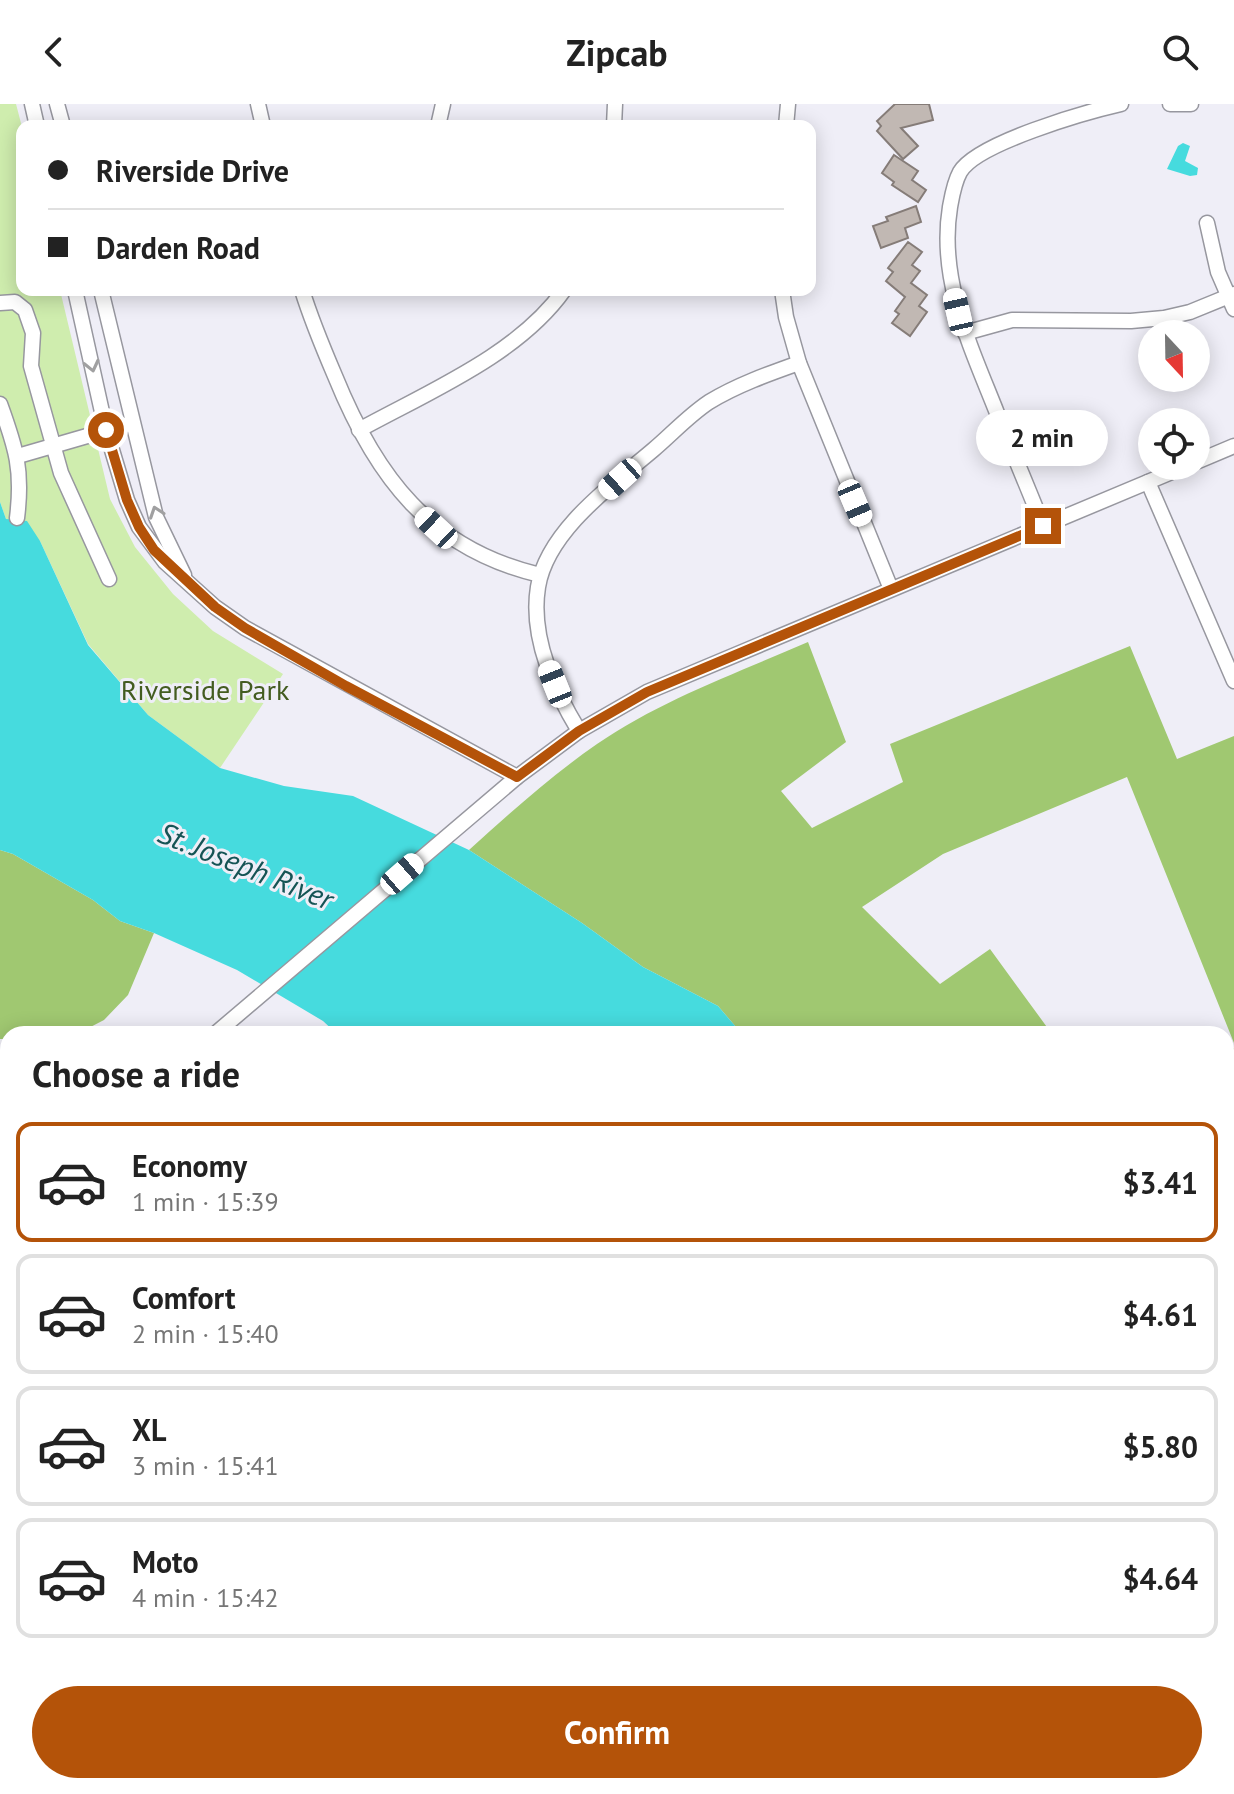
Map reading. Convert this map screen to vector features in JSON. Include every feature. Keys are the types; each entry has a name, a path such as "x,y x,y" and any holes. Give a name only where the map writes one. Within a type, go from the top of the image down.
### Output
{"street":[{"path":"1043,526 965,333 952,284 947,223 960,172 971,160 1003,143 1121,104"},
{"path":"1170,104 1191,104"},
{"path":"965,333 1012,320 1131,321 1164,318 1232,300 1218,272 1207,223"},
{"path":"76,296 106,430 127,500 154,550 215,607 245,628 517,777"},
{"path":"102,296 156,517 188,583"},
{"path":"304,296 322,347 359,430 390,480 436,528 491,561 540,575"},
{"path":"359,430 499,352 549,309 559,296"},
{"path":"783,296 799,363 891,589"},
{"path":"0,303 15,302 25,310 33,333 31,366 61,473 109,579"},
{"path":"579,731 562,701 542,647 536,612 540,575 549,556 576,517 708,403 738,386 799,363"},
{"path":"0,404 18,456 20,492 17,518"},
{"path":"18,456 132,423"},
{"path":"1210,456 1234,446"},
{"path":"225,1026 471,815 579,731 647,692 1153,480"},
{"path":"1148,482 1227,645 1234,681"}],"green space":[{"name":"Riverside Park","path":"0,104 16,104 20,120 16,120 16,296 61,296 110,499 135,547 173,594 213,631 283,674 220,768 148,715 88,644 40,541 6,519 0,502"},
{"path":"808,642 846,742 781,791 812,828 903,782 890,744 1130,646 1177,759 1234,736 1234,1026 1227,1026 1127,777 943,854 862,907 940,984 990,949 1046,1026 735,1026 718,1006 643,967 582,923 469,850 563,769 597,744 647,714"},
{"path":"0,850 13,854 93,900 120,921 154,933 128,995 104,1020 92,1026 0,1026"}],"water":[{"path":"1183,143 1190,146 1185,161 1198,168 1197,175 1167,169 1178,146"},
{"name":"St. Joseph River","path":"0,502 6,519 27,521 40,541 88,645 148,715 220,768 284,786 353,796 469,850 582,923 643,967 718,1006 735,1026 328,1026 237,970 120,921 93,900 13,854 0,850"}],"building":[{"path":"895,104 929,104 933,120 901,128 918,146 903,159 877,131 881,126 877,121"},
{"path":"894,155 918,171 912,180 926,190 918,202 892,185 894,182 882,173"},
{"path":"916,206 921,222 905,228 908,238 881,248 873,226 888,221 886,217"},
{"path":"908,242 922,252 912,265 920,271 911,283 927,295 919,306 927,312 910,336 892,323 899,314 895,311 905,297 886,281 893,272 888,268"}],"route":[{"path":"106,430 127,500 139,527 165,562 215,607 245,628 346,686 517,777 579,731 647,692 1043,526"}]}
